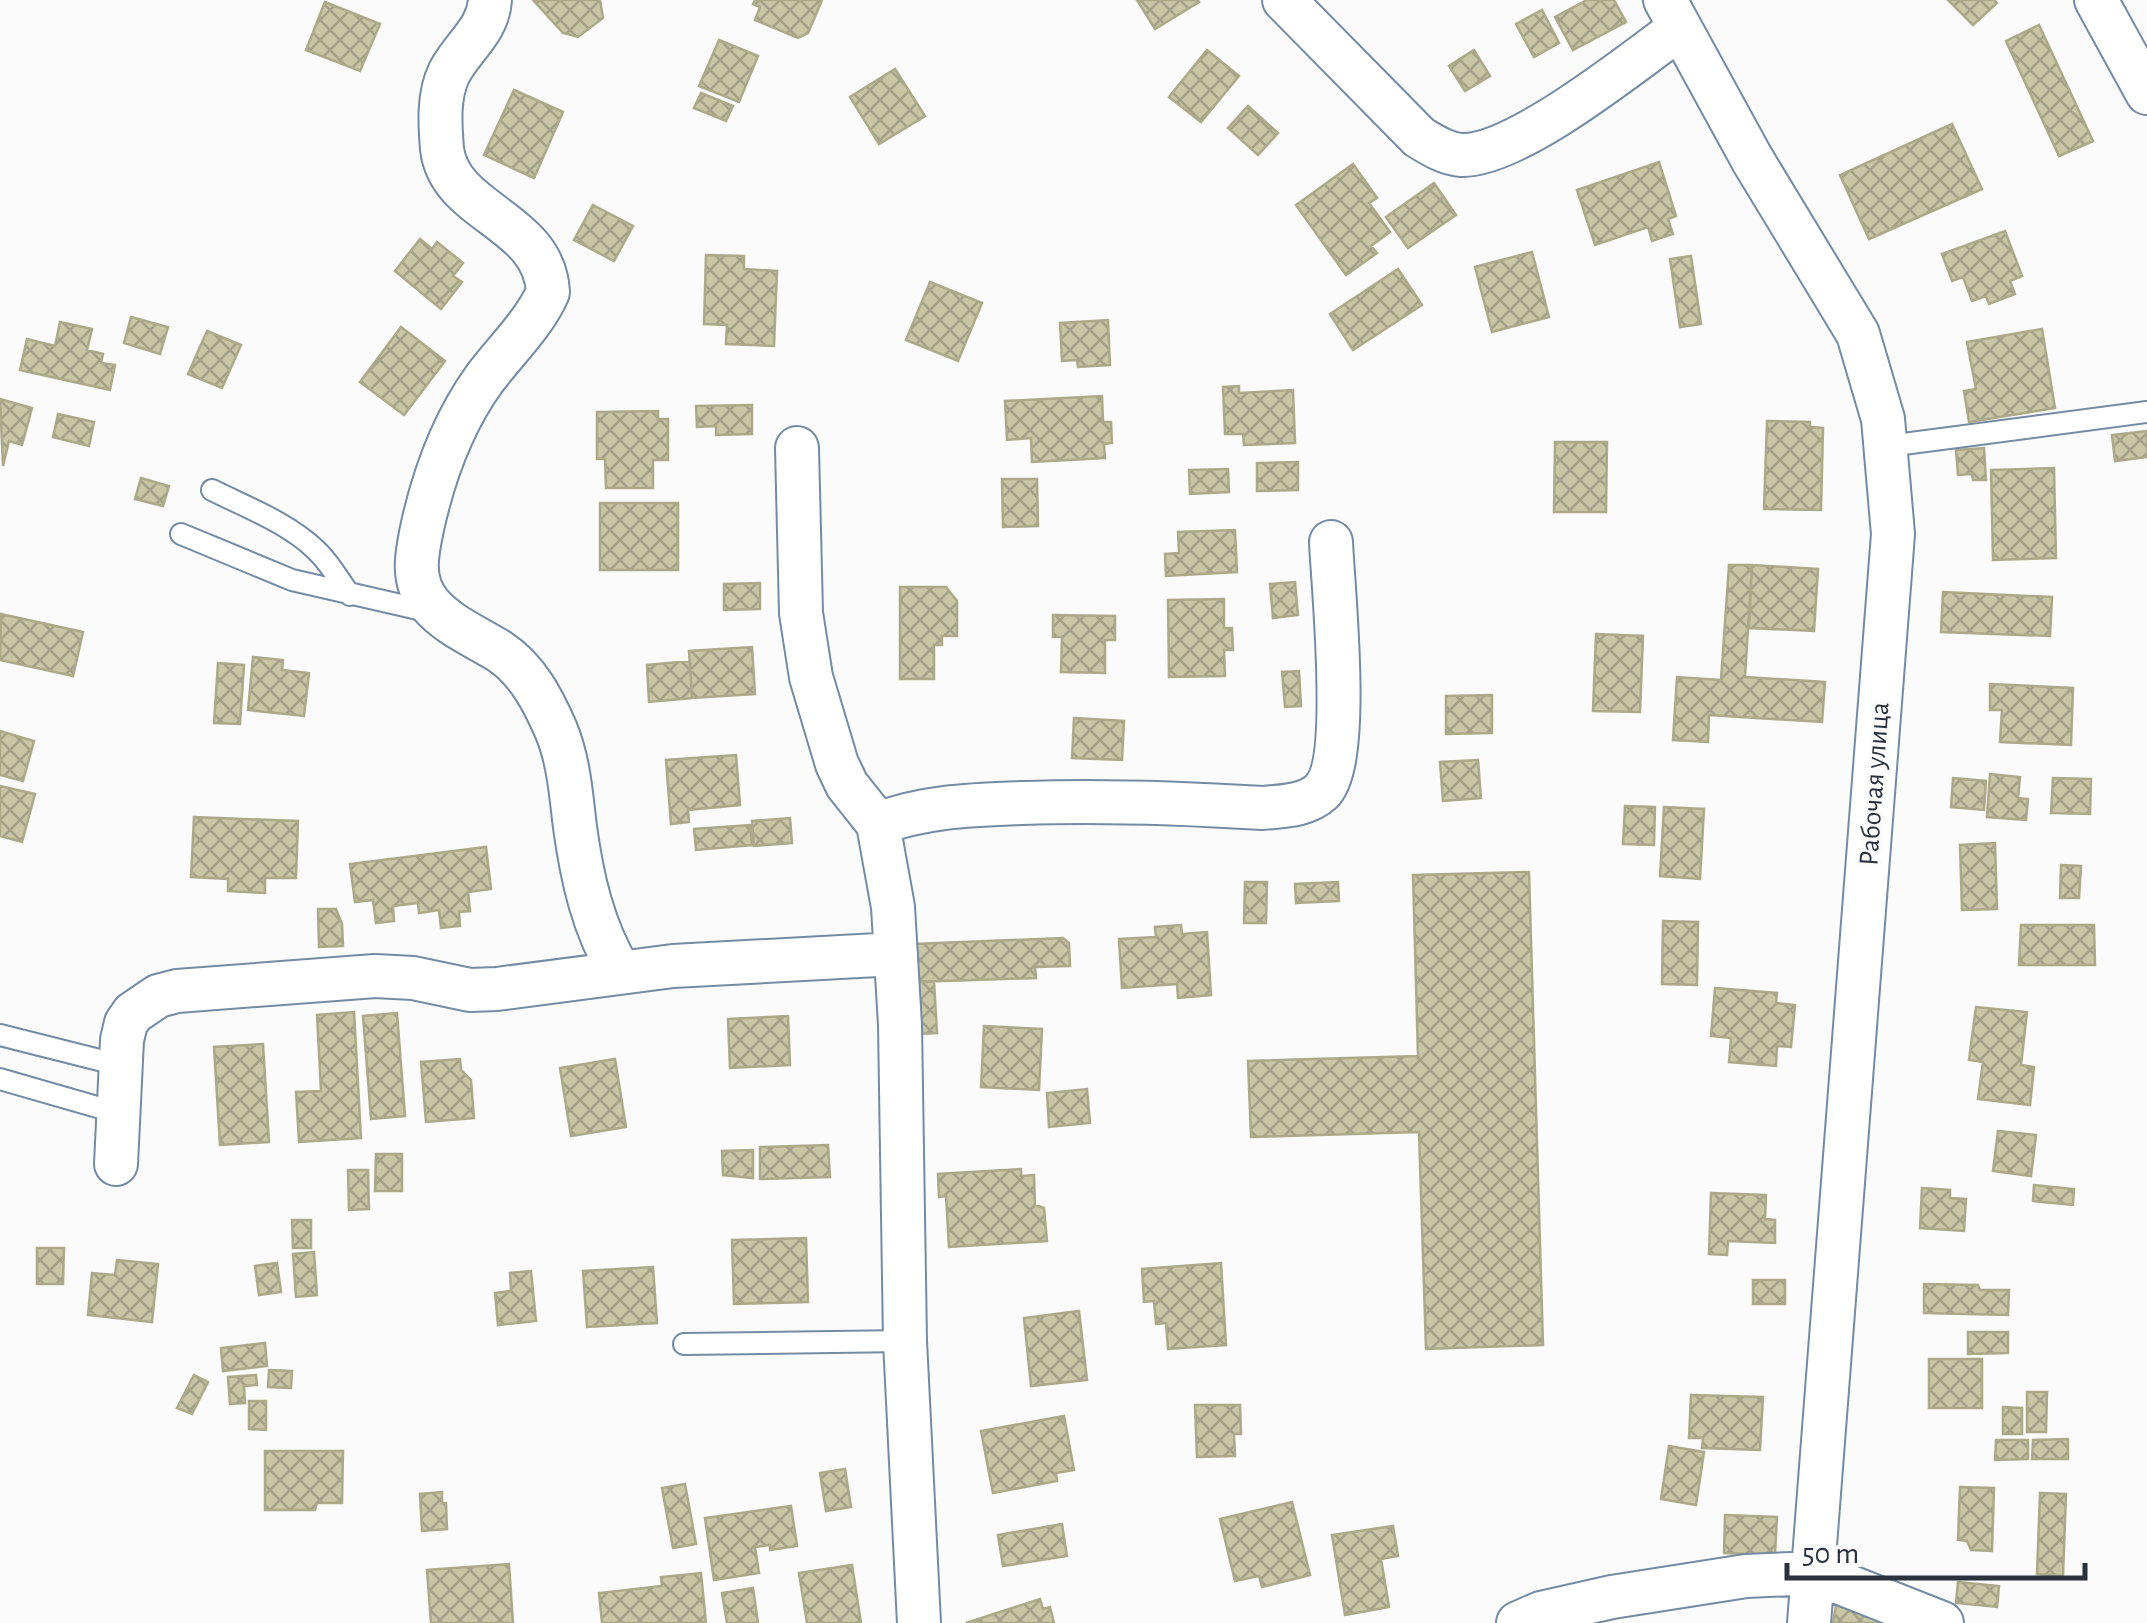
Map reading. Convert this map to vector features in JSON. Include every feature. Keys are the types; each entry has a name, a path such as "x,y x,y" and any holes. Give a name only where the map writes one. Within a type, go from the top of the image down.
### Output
{"street":[{"path":"490,0 485,22 449,74 443,92 444,162 460,190 514,229 528,244 544,269 548,292 467,404 440,461 416,558 417,577 422,592 440,614 510,660 534,686 544,704 566,759 588,898 603,941 620,972"},
{"path":"1284,0 1419,137 1439,150 1461,155 1504,146 1532,132 1672,14"},
{"path":"2096,0 2147,93"},
{"name":"Рабочая улица","path":"1672,14 1752,159 1858,334 1876,386 1888,446 1893,534 1809,1623"},
{"path":"797,448 801,614 811,677 836,764 847,785 878,824 893,907 900,1025 905,1341 919,1623"},
{"path":"878,824 908,812 938,807 1091,801 1263,808 1289,806 1320,794 1330,781 1339,734 1331,542"},
{"path":"116,1164 119,1065 126,1023 133,1013 158,996 177,991 375,976 414,978 470,990 496,989 762,959 896,954"},
{"path":"1518,1623 1540,1613 1612,1596 1746,1576 1815,1573 1942,1623"}],"lane":[{"path":"1888,446 2147,412"},
{"path":"212,490 307,542 350,595"},
{"path":"182,534 292,580 440,614"},
{"path":"0,1035 119,1065"},
{"path":"0,1079 118,1112"},
{"path":"684,1344 905,1341"}],"building":[{"path":"533,0 600,0 603,18 578,37 563,33"},
{"path":"755,0 822,0 808,33 798,38 755,20 760,7 753,4"},
{"path":"1137,0 1198,0 1199,2 1155,29"},
{"path":"1587,0 1614,0 1626,22 1573,50 1555,17"},
{"path":"1948,0 1994,0 1997,3 1973,25"},
{"path":"325,2 380,24 360,71 306,50"},
{"path":"1542,10 1559,43 1534,57 1516,24"},
{"path":"2039,25 2093,141 2059,156 2006,41"},
{"path":"719,40 758,56 739,102 699,86"},
{"path":"1207,50 1239,76 1201,122 1169,97"},
{"path":"1474,50 1490,76 1465,91 1449,66"},
{"path":"895,69 925,116 879,144 850,97"},
{"path":"514,90 563,112 534,178 484,155"},
{"path":"701,93 733,106 726,121 694,108"},
{"path":"1248,106 1278,133 1258,155 1228,128"},
{"path":"1952,124 1982,189 1869,239 1840,175"},
{"path":"1659,162 1676,216 1668,219 1673,234 1652,241 1648,227 1595,245 1577,190"},
{"path":"1353,164 1377,198 1369,203 1390,232 1371,246 1377,253 1346,275 1296,205"},
{"path":"1434,183 1456,215 1408,248 1386,217"},
{"path":"593,205 633,226 614,261 574,240"},
{"path":"2005,231 2022,276 2010,281 2015,294 1989,304 1986,296 1972,301 1963,277 1952,281 1942,254"},
{"path":"420,239 432,249 437,242 463,263 453,276 462,282 441,309 395,271"},
{"path":"1532,252 1549,317 1492,332 1475,267"},
{"path":"706,255 744,256 744,269 777,271 774,346 726,344 727,325 704,324"},
{"path":"1691,256 1701,324 1680,327 1670,259"},
{"path":"1398,269 1422,305 1353,350 1330,314"},
{"path":"930,282 982,303 958,361 906,340"},
{"path":"131,317 168,327 160,354 124,343"},
{"path":"1108,320 1110,365 1078,367 1077,360 1062,361 1060,323"},
{"path":"60,322 92,329 87,350 103,354 101,363 115,365 110,390 20,370 27,339 55,346"},
{"path":"401,327 445,361 404,415 360,382"},
{"path":"2042,329 2055,408 1969,422 1964,391 1976,389 1967,342"},
{"path":"207,331 241,345 222,388 188,374"},
{"path":"1239,386 1239,393 1293,390 1295,443 1244,445 1243,434 1225,434 1223,387"},
{"path":"1102,396 1103,422 1111,422 1112,443 1104,444 1105,458 1032,462 1031,438 1007,440 1005,401"},
{"path":"0,399 32,408 22,445 9,441 3,466"},
{"path":"752,405 752,434 716,435 716,426 697,427 696,406"},
{"path":"658,411 658,419 668,419 668,460 653,460 653,488 606,488 605,459 597,459 597,412"},
{"path":"58,414 94,422 89,446 53,437"},
{"path":"1767,421 1810,422 1810,427 1823,428 1821,510 1764,509"},
{"path":"2147,431 2147,457 2115,461 2112,435"},
{"path":"1555,442 1607,442 1606,512 1554,512"},
{"path":"1984,448 1986,480 1973,480 1972,474 1958,475 1956,450"},
{"path":"1298,462 1298,490 1257,491 1257,463"},
{"path":"2054,468 2056,558 1993,560 1991,470"},
{"path":"1228,469 1229,492 1190,494 1189,470"},
{"path":"141,478 169,486 163,506 135,499"},
{"path":"1002,479 1037,479 1038,526 1003,527"},
{"path":"600,503 678,503 678,570 600,570"},
{"path":"1235,530 1237,572 1166,576 1165,554 1179,553 1178,532"},
{"path":"1729,565 1752,565 1745,677 1825,682 1822,722 1709,715 1708,742 1673,740 1677,677 1721,680"},
{"path":"1752,565 1818,569 1814,631 1749,628"},
{"path":"1295,582 1298,615 1273,618 1270,584"},
{"path":"760,583 760,609 724,610 724,584"},
{"path":"900,587 946,587 957,601 957,636 942,636 942,645 934,645 934,679 900,679"},
{"path":"1943,592 2052,597 2050,636 1941,632"},
{"path":"1224,599 1224,628 1232,628 1233,650 1224,650 1225,676 1169,677 1168,600"},
{"path":"1,614 83,632 73,676 0,660"},
{"path":"1053,615 1115,616 1115,640 1105,640 1105,673 1061,672 1062,637 1053,637"},
{"path":"1596,634 1643,636 1640,712 1593,711"},
{"path":"752,647 755,694 692,698 689,651"},
{"path":"253,657 283,660 282,670 309,673 304,716 248,710"},
{"path":"690,661 692,698 649,702 647,665"},
{"path":"218,663 244,665 240,724 214,723"},
{"path":"1299,671 1301,706 1285,707 1282,672"},
{"path":"1990,684 2073,688 2071,745 2000,742 2002,710 1990,710"},
{"path":"1492,695 1492,733 1446,734 1446,696"},
{"path":"1074,718 1124,721 1122,760 1072,758"},
{"path":"0,731 34,741 23,781 0,775"},
{"path":"736,755 740,805 688,810 689,822 671,824 666,760"},
{"path":"1478,760 1481,798 1443,801 1440,762"},
{"path":"1990,774 2020,777 2018,798 2028,799 2026,820 1987,817"},
{"path":"1953,778 1986,781 1984,810 1951,807"},
{"path":"2053,778 2091,779 2090,814 2051,813"},
{"path":"0,786 35,794 22,842 0,836"},
{"path":"1625,806 1655,807 1654,845 1623,844"},
{"path":"1664,807 1704,809 1700,879 1660,876"},
{"path":"194,817 298,821 296,878 265,878 265,893 228,891 228,879 191,877"},
{"path":"790,818 792,843 754,846 752,821"},
{"path":"750,825 752,845 696,850 694,829"},
{"path":"1995,843 1997,909 1962,910 1960,845"},
{"path":"486,847 491,889 468,892 470,911 459,912 460,926 441,928 439,910 419,913 418,903 393,906 394,921 376,923 373,900 355,902 350,864"},
{"path":"2061,865 2081,866 2079,898 2060,898"},
{"path":"1529,872 1543,1345 1426,1349 1419,1132 1251,1137 1248,1061 1418,1056 1413,875"},
{"path":"1245,882 1267,882 1266,923 1244,923"},
{"path":"1338,882 1339,901 1296,903 1295,884"},
{"path":"318,909 336,909 342,924 343,946 319,947"},
{"path":"1663,921 1698,922 1697,985 1662,984"},
{"path":"1181,925 1182,934 1207,932 1211,995 1178,998 1177,984 1122,988 1119,939 1156,937 1155,927"},
{"path":"2021,925 2094,925 2095,965 2019,965"},
{"path":"1063,938 1069,943 1070,966 1035,967 1036,978 916,982 914,944"},
{"path":"934,981 937,1033 918,1034 916,982"},
{"path":"1715,988 1777,993 1776,1003 1795,1005 1791,1047 1777,1046 1776,1066 1729,1062 1731,1038 1711,1036"},
{"path":"1976,1007 2027,1012 2021,1065 2034,1067 2030,1105 1978,1099 1983,1062 1969,1060"},
{"path":"354,1012 361,1138 299,1142 296,1092 321,1091 317,1015"},
{"path":"397,1013 405,1116 371,1119 363,1016"},
{"path":"788,1016 790,1065 730,1068 728,1019"},
{"path":"984,1026 1042,1029 1039,1090 981,1087"},
{"path":"263,1044 269,1142 220,1145 214,1047"},
{"path":"460,1059 461,1070 471,1080 474,1118 426,1122 421,1062"},
{"path":"615,1059 626,1127 571,1136 560,1068"},
{"path":"1087,1089 1090,1123 1049,1127 1047,1093"},
{"path":"1998,1131 2036,1135 2031,1176 1993,1171"},
{"path":"828,1145 830,1177 760,1179 760,1147"},
{"path":"753,1150 753,1178 723,1175 722,1151"},
{"path":"376,1154 402,1154 402,1191 375,1191"},
{"path":"1021,1169 1021,1176 1034,1175 1035,1205 1044,1208 1047,1241 949,1247 946,1196 939,1197 938,1174"},
{"path":"348,1170 368,1170 369,1209 349,1210"},
{"path":"2034,1185 2074,1189 2073,1205 2033,1201"},
{"path":"1922,1188 1950,1190 1950,1198 1966,1199 1964,1231 1920,1228"},
{"path":"1711,1193 1766,1195 1765,1219 1775,1220 1775,1243 1728,1241 1727,1255 1709,1254"},
{"path":"292,1220 311,1220 311,1248 293,1248"},
{"path":"806,1238 808,1302 734,1304 732,1240"},
{"path":"37,1248 64,1248 63,1284 37,1284"},
{"path":"314,1252 317,1295 296,1297 293,1254"},
{"path":"117,1260 158,1264 152,1322 88,1315 92,1273 115,1275"},
{"path":"277,1263 281,1292 259,1295 255,1266"},
{"path":"1221,1263 1226,1345 1168,1349 1166,1323 1156,1324 1154,1301 1144,1302 1142,1269"},
{"path":"653,1267 657,1323 587,1327 583,1271"},
{"path":"531,1271 536,1321 498,1325 495,1293 511,1291 510,1273"},
{"path":"1753,1280 1785,1280 1785,1304 1753,1304"},
{"path":"1924,1284 2009,1290 2008,1315 1924,1313"},
{"path":"1079,1311 1087,1380 1031,1386 1024,1318"},
{"path":"1968,1332 2008,1332 2008,1353 1968,1354"},
{"path":"265,1343 267,1366 223,1371 221,1348"},
{"path":"1929,1359 1982,1359 1982,1408 1929,1408"},
{"path":"269,1370 292,1371 291,1388 268,1387"},
{"path":"194,1375 208,1382 192,1414 177,1408"},
{"path":"256,1375 257,1385 244,1386 245,1403 230,1404 228,1377"},
{"path":"2027,1392 2047,1392 2046,1432 2027,1432"},
{"path":"1691,1395 1763,1397 1760,1450 1702,1448 1703,1438 1689,1438"},
{"path":"249,1401 266,1401 266,1430 249,1429"},
{"path":"1195,1405 1240,1405 1241,1434 1234,1434 1235,1456 1197,1457"},
{"path":"2003,1407 2022,1408 2022,1434 2003,1434"},
{"path":"1064,1416 1074,1470 1056,1473 1057,1481 993,1493 981,1431"},
{"path":"2068,1439 2068,1459 2032,1459 2033,1440"},
{"path":"1996,1440 2028,1440 2028,1459 1995,1460"},
{"path":"1669,1446 1704,1452 1696,1505 1661,1499"},
{"path":"265,1451 343,1451 342,1503 317,1503 315,1510 265,1510"},
{"path":"845,1469 851,1507 826,1511 820,1473"},
{"path":"685,1484 696,1544 673,1548 662,1488"},
{"path":"1960,1487 1994,1488 1992,1551 1971,1550 1967,1541 1958,1540"},
{"path":"442,1492 447,1529 422,1531 420,1494"},
{"path":"2040,1493 2066,1494 2063,1576 2037,1574"},
{"path":"1292,1502 1310,1575 1262,1587 1259,1576 1235,1581 1220,1519"},
{"path":"791,1506 797,1546 770,1550 770,1545 755,1547 759,1573 714,1580 705,1518"},
{"path":"1725,1515 1777,1517 1775,1555 1724,1553"},
{"path":"1062,1524 1067,1556 1003,1566 998,1535"},
{"path":"1393,1526 1398,1556 1381,1559 1389,1607 1345,1615 1332,1535"},
{"path":"509,1564 513,1623 431,1623 427,1570"},
{"path":"852,1565 861,1623 807,1623 799,1573"},
{"path":"701,1573 706,1623 602,1623 599,1593 662,1586 661,1577"},
{"path":"1958,1582 1999,1586 1997,1607 1956,1603"},
{"path":"753,1588 758,1623 727,1623 722,1593"},
{"path":"1040,1599 1043,1609 1050,1607 1054,1623 966,1623"},
{"path":"1836,1605 1892,1623 1833,1623"}]}
